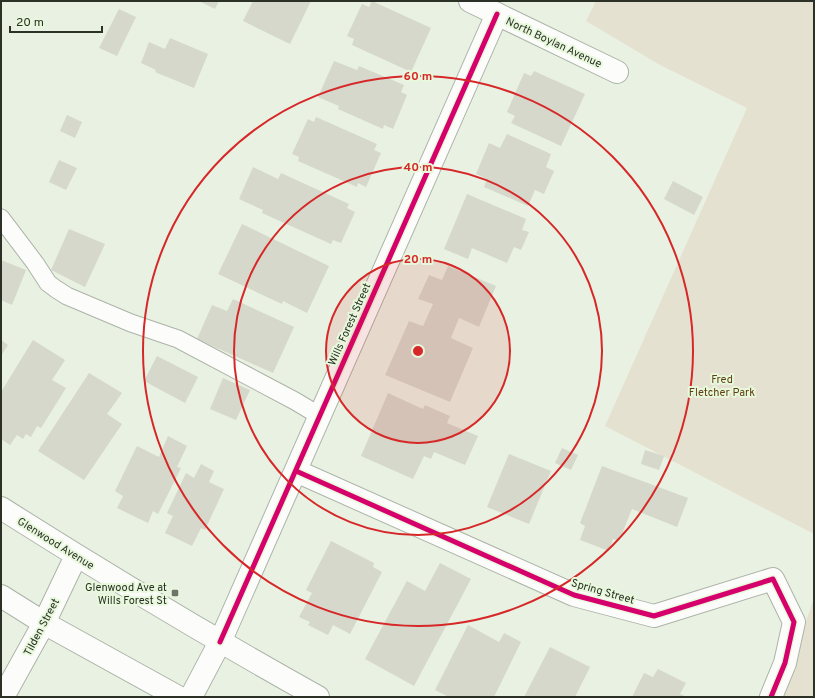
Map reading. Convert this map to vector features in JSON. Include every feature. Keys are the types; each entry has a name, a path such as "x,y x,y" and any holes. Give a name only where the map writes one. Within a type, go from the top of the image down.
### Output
{"street":[{"name":"North Boylan Avenue","path":"470,1 617,72"},
{"name":"Wills Forest Street","path":"191,697 220,642 497,14"},
{"name":"Spring Street","path":"296,470 574,594 654,616 773,579 794,622 785,663 771,697"},
{"name":"Glenwood Avenue","path":"1,508 76,556 220,642 318,697"},
{"name":"Tilden Street","path":"4,697 44,623 76,556"},
{"path":"1,596 44,623 178,697"}],"lane":[{"path":"1,218 36,262 48,283 56,289 68,296 131,323 184,342 295,401 320,416"}],"green space":[{"name":"Fred Fletcher Park","path":"596,1 814,1 814,534 605,426 747,108 660,65 586,21"},
{"path":"814,598 814,697 780,697"}],"building":[{"path":"199,1 219,1 215,9"},
{"path":"253,1 311,1 290,44 243,21"},
{"path":"372,1 431,28 411,72 352,45 354,39 347,36 362,4 369,7"},
{"path":"119,9 136,17 117,56 99,48"},
{"path":"170,38 208,54 194,88 155,72 156,70 141,63 149,42 165,49"},
{"path":"334,61 357,70 359,66 404,85 401,92 407,95 393,129 384,125 383,129 338,109 339,106 318,97"},
{"path":"534,71 585,94 561,146 511,123 515,116 507,112 524,73 531,76"},
{"path":"67,115 82,122 75,138 60,131"},
{"path":"316,117 377,144 374,150 381,153 366,187 358,183 357,187 298,161 299,157 292,154 308,119 314,122"},
{"path":"507,134 551,154 546,167 554,171 544,194 535,190 528,206 484,187 487,179 476,174 489,143 500,148"},
{"path":"59,160 77,168 66,190 49,182"},
{"path":"253,167 278,179 281,173 349,204 347,208 355,212 341,243 333,240 331,244 262,213 263,210 239,199"},
{"path":"673,181 703,197 694,215 664,199"},
{"path":"467,194 526,219 522,230 529,232 521,250 514,247 507,263 472,248 468,259 444,249"},
{"path":"242,224 329,266 307,313 283,301 282,304 218,274"},
{"path":"69,229 105,244 85,287 51,270"},
{"path":"1,260 26,270 12,305 1,300"},
{"path":"448,266 496,286 479,327 459,318 451,338 473,348 450,402 385,375 409,321 423,326 433,304 418,299 429,275 442,280"},
{"path":"233,299 294,327 273,373 197,339 212,305 227,311"},
{"path":"1,340 8,345 1,356"},
{"path":"33,340 65,360 52,380 66,388 41,428 37,426 31,437 26,434 23,439 17,435 10,445 1,439 1,392"},
{"path":"157,356 198,377 185,403 144,381"},
{"path":"89,373 122,393 107,414 122,424 84,480 38,451"},
{"path":"223,378 250,390 236,420 210,409"},
{"path":"388,393 423,409 425,405 450,416 447,423 478,436 465,465 434,452 431,459 424,456 413,479 361,456"},
{"path":"168,436 187,446 177,467 181,468 158,514 153,511 148,523 117,508 123,496 115,491 137,446 159,457"},
{"path":"562,448 578,455 571,470 555,463"},
{"path":"645,450 664,456 659,470 641,464"},
{"path":"509,454 551,471 529,524 487,507"},
{"path":"201,464 214,471 209,482 224,489 205,530 201,528 192,546 165,533 173,516 167,513 186,473 194,478"},
{"path":"602,466 688,498 677,527 632,509 619,541 613,539 609,551 580,540 585,526 580,523"},
{"path":"331,541 374,563 373,567 382,572 350,634 333,625 328,635 308,625 310,622 299,617 312,593 306,590"},
{"path":"440,563 471,579 414,686 365,659 407,581 425,591"},
{"path":"468,625 499,642 504,633 521,642 494,697 449,697 435,690"},
{"path":"550,647 590,667 575,697 524,697"},
{"path":"658,669 686,683 680,694 687,697 632,697 644,673 653,677"}],"cycle path":[{"path":"220,642 497,14"},
{"path":"296,471 574,595 654,616 773,579 794,622 785,663 771,697"}],"place":[{"name":"Glenwood Ave at Wills Forest St","path":"175,593"}]}
